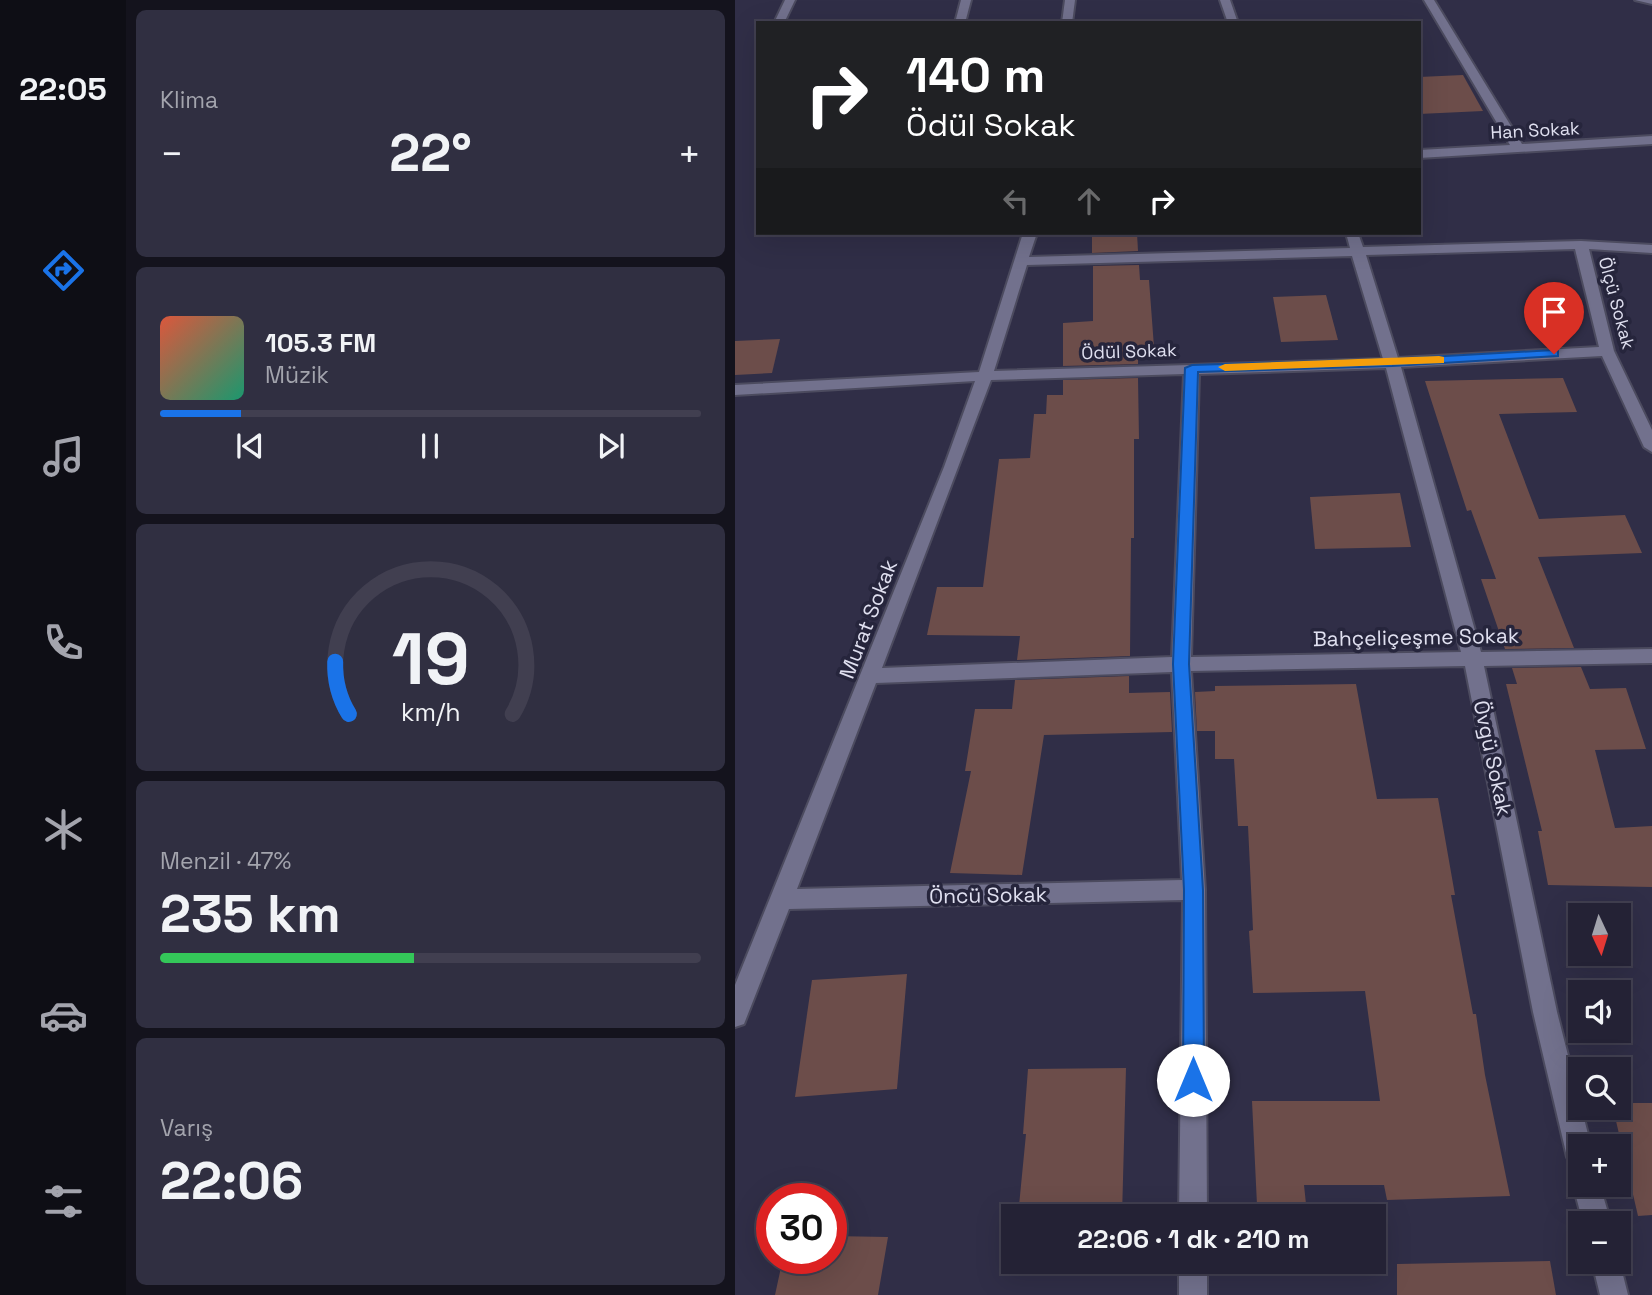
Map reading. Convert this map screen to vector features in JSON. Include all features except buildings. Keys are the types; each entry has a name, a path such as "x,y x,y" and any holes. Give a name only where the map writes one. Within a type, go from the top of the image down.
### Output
{"street":[{"path":"780,21 790,0"},
{"path":"961,21 966,0"},
{"path":"1067,21 1070,0"},
{"path":"1225,0 1232,21"},
{"path":"1429,0 1518,148"},
{"path":"1640,0 1652,1"},
{"name":"Han Sokak","path":"1421,154 1652,140"},
{"name":"Murat Sokak","path":"735,1016 783,899 985,376 1029,235"},
{"name":"Övgü Sokak","path":"1353,235 1392,363 1473,659 1545,1012 1574,1134"},
{"path":"1021,261 1581,245 1652,249"},
{"name":"Ölçü Sokak","path":"1581,245 1608,351 1652,447"},
{"name":"Ödül Sokak","path":"736,392 985,376 1392,363 1608,351"},
{"path":"1192,368 1181,664 1194,890 1193,1204"},
{"name":"Bahçeliçeşme Sokak","path":"870,676 1181,664 1652,656"},
{"name":"Öncü Sokak","path":"783,899 1194,890"},
{"path":"1193,1274 1193,1295"},
{"path":"1609,1274 1614,1295"}],"slow traffic":[{"path":"1225,367 1439,360"}],"route":[{"path":"1193,1080 1194,890 1181,664 1192,368 1392,363 1554,354"}]}
